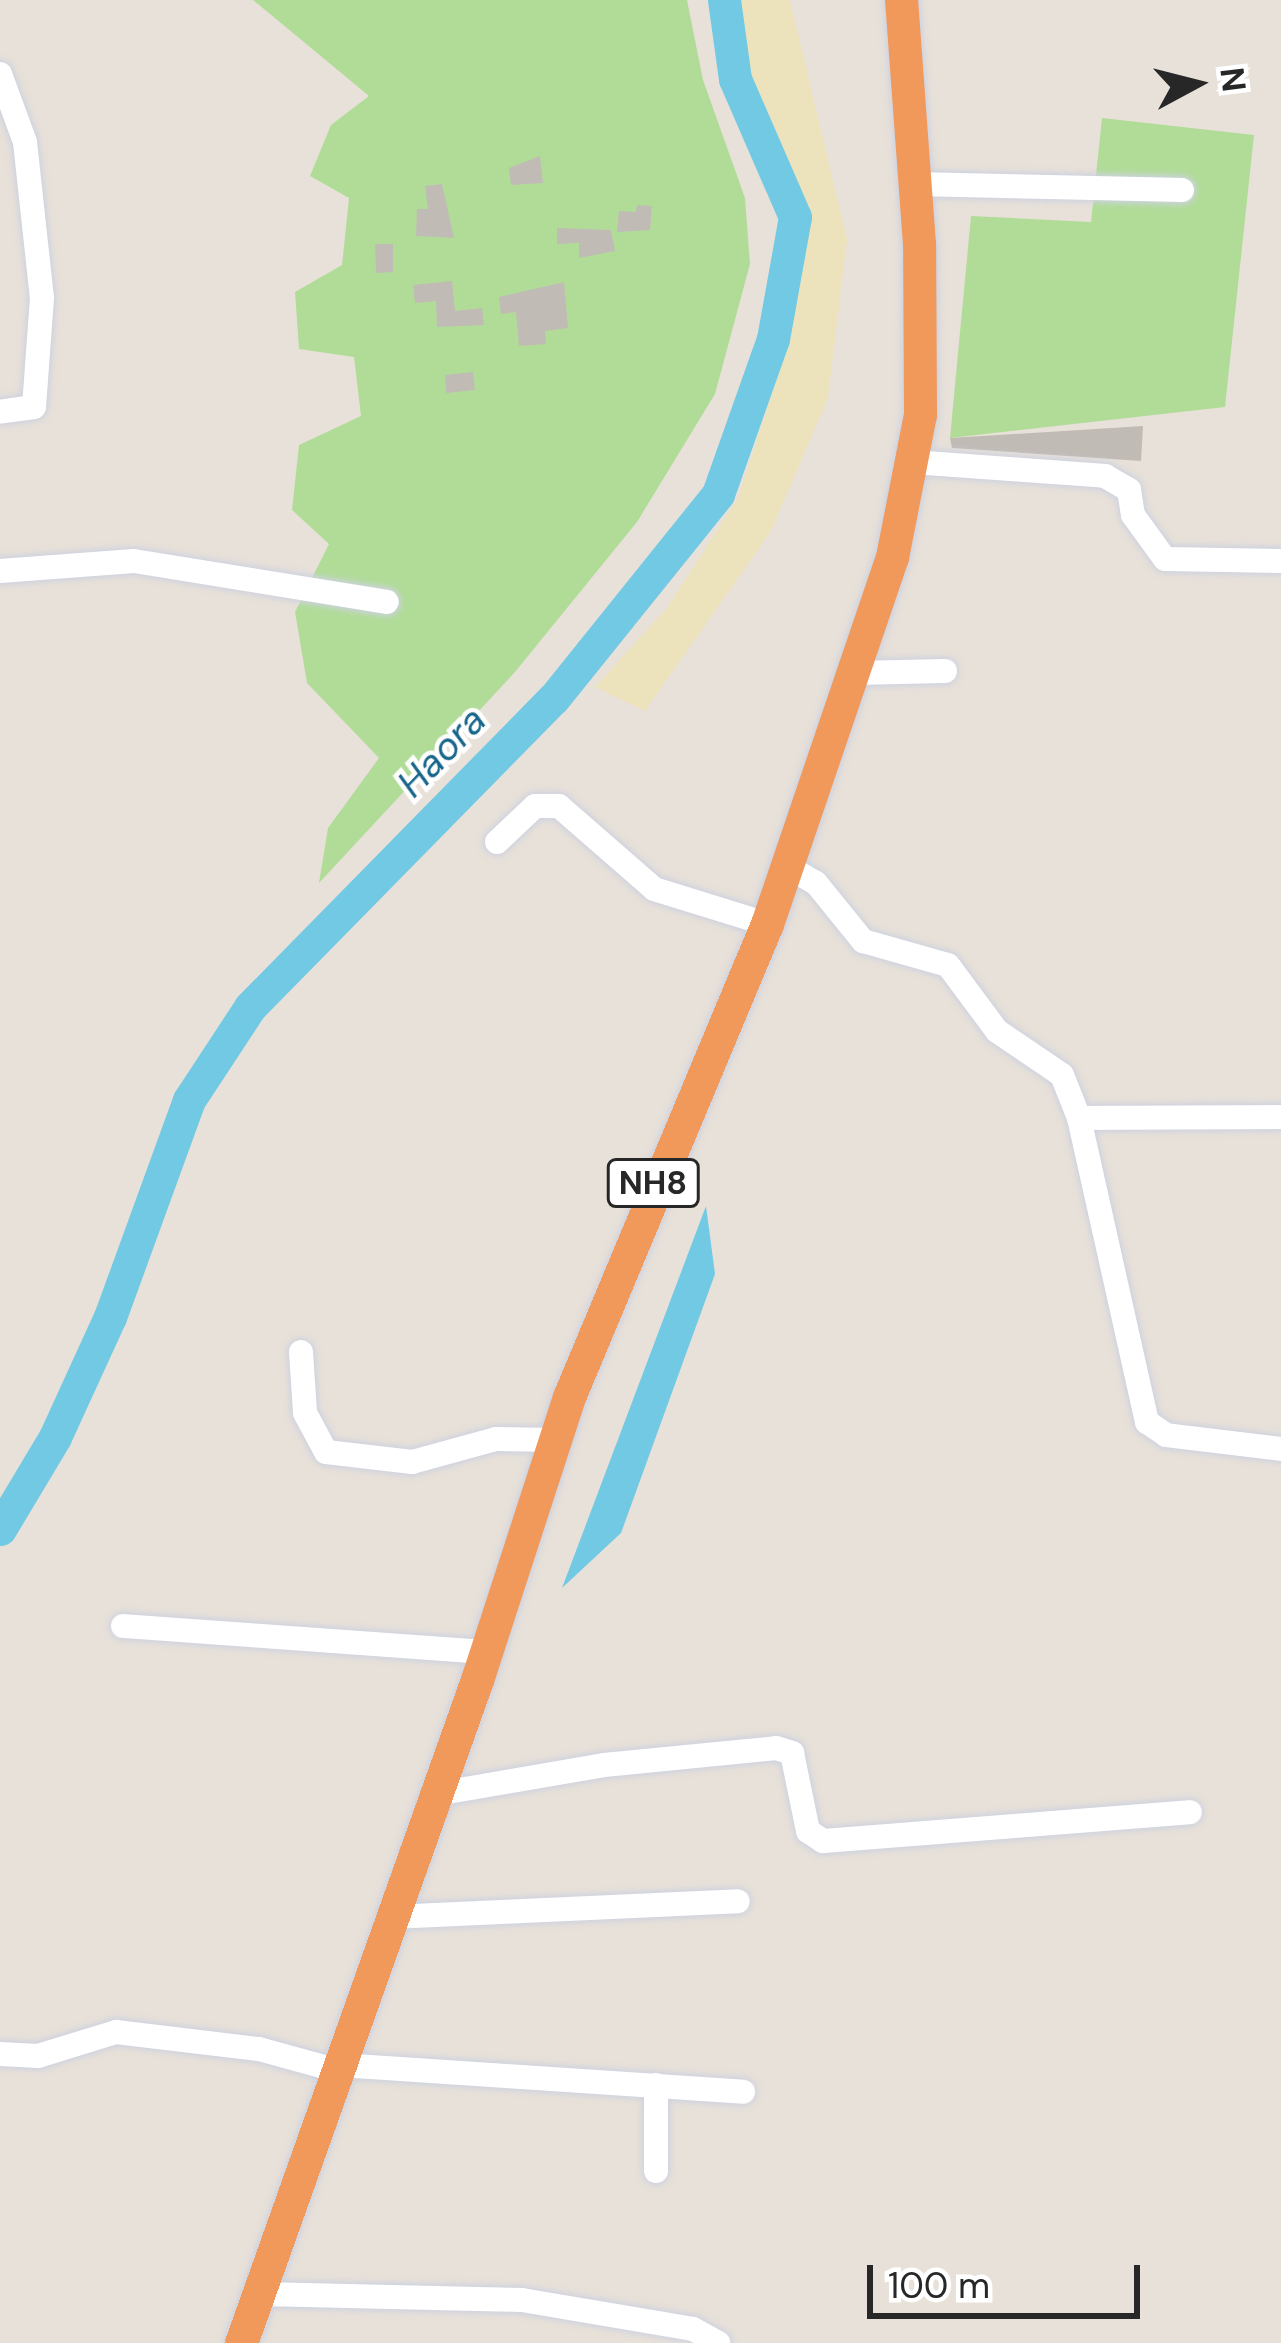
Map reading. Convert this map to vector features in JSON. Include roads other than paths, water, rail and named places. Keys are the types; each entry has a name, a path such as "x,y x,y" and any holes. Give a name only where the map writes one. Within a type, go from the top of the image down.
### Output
{"highway":[{"name":"NH8","path":"241,2343 487,1652 555,1440 651,1186 767,924 855,673 912,461 920,414 915,184 901,0"}],"street":[{"path":"0,74 25,142 42,298 34,407 0,412"},
{"path":"915,184 1182,190"},
{"path":"912,461 1105,476 1129,490 1133,515 1165,559 1281,561"},
{"path":"0,571 134,561 387,602"},
{"path":"855,673 945,671"},
{"path":"497,842 535,806 559,806 654,890 767,924"},
{"path":"788,867 817,883 862,941 948,965 997,1031 1062,1075 1078,1118 1148,1422 1166,1435 1281,1449"},
{"path":"1078,1118 1281,1117"},
{"path":"301,1352 305,1413 326,1452 412,1462 496,1438 555,1440"},
{"path":"123,1626 487,1652"},
{"path":"436,1794 604,1765 776,1748 792,1754 808,1831 824,1840 1190,1812"},
{"path":"392,1918 738,1901"},
{"path":"0,2054 38,2056 116,2032 259,2049 339,2068 743,2092"},
{"path":"656,2085 656,2171"},
{"path":"261,2294 522,2300 694,2329 718,2343"}],"water":[{"path":"706,1206 715,1274 621,1533 562,1588"}],"waterway":[{"name":"Haora","path":"0,1529 55,1437 110,1317 189,1100 250,1007 554,698 718,494 773,339 795,217 735,79 724,0"}]}
